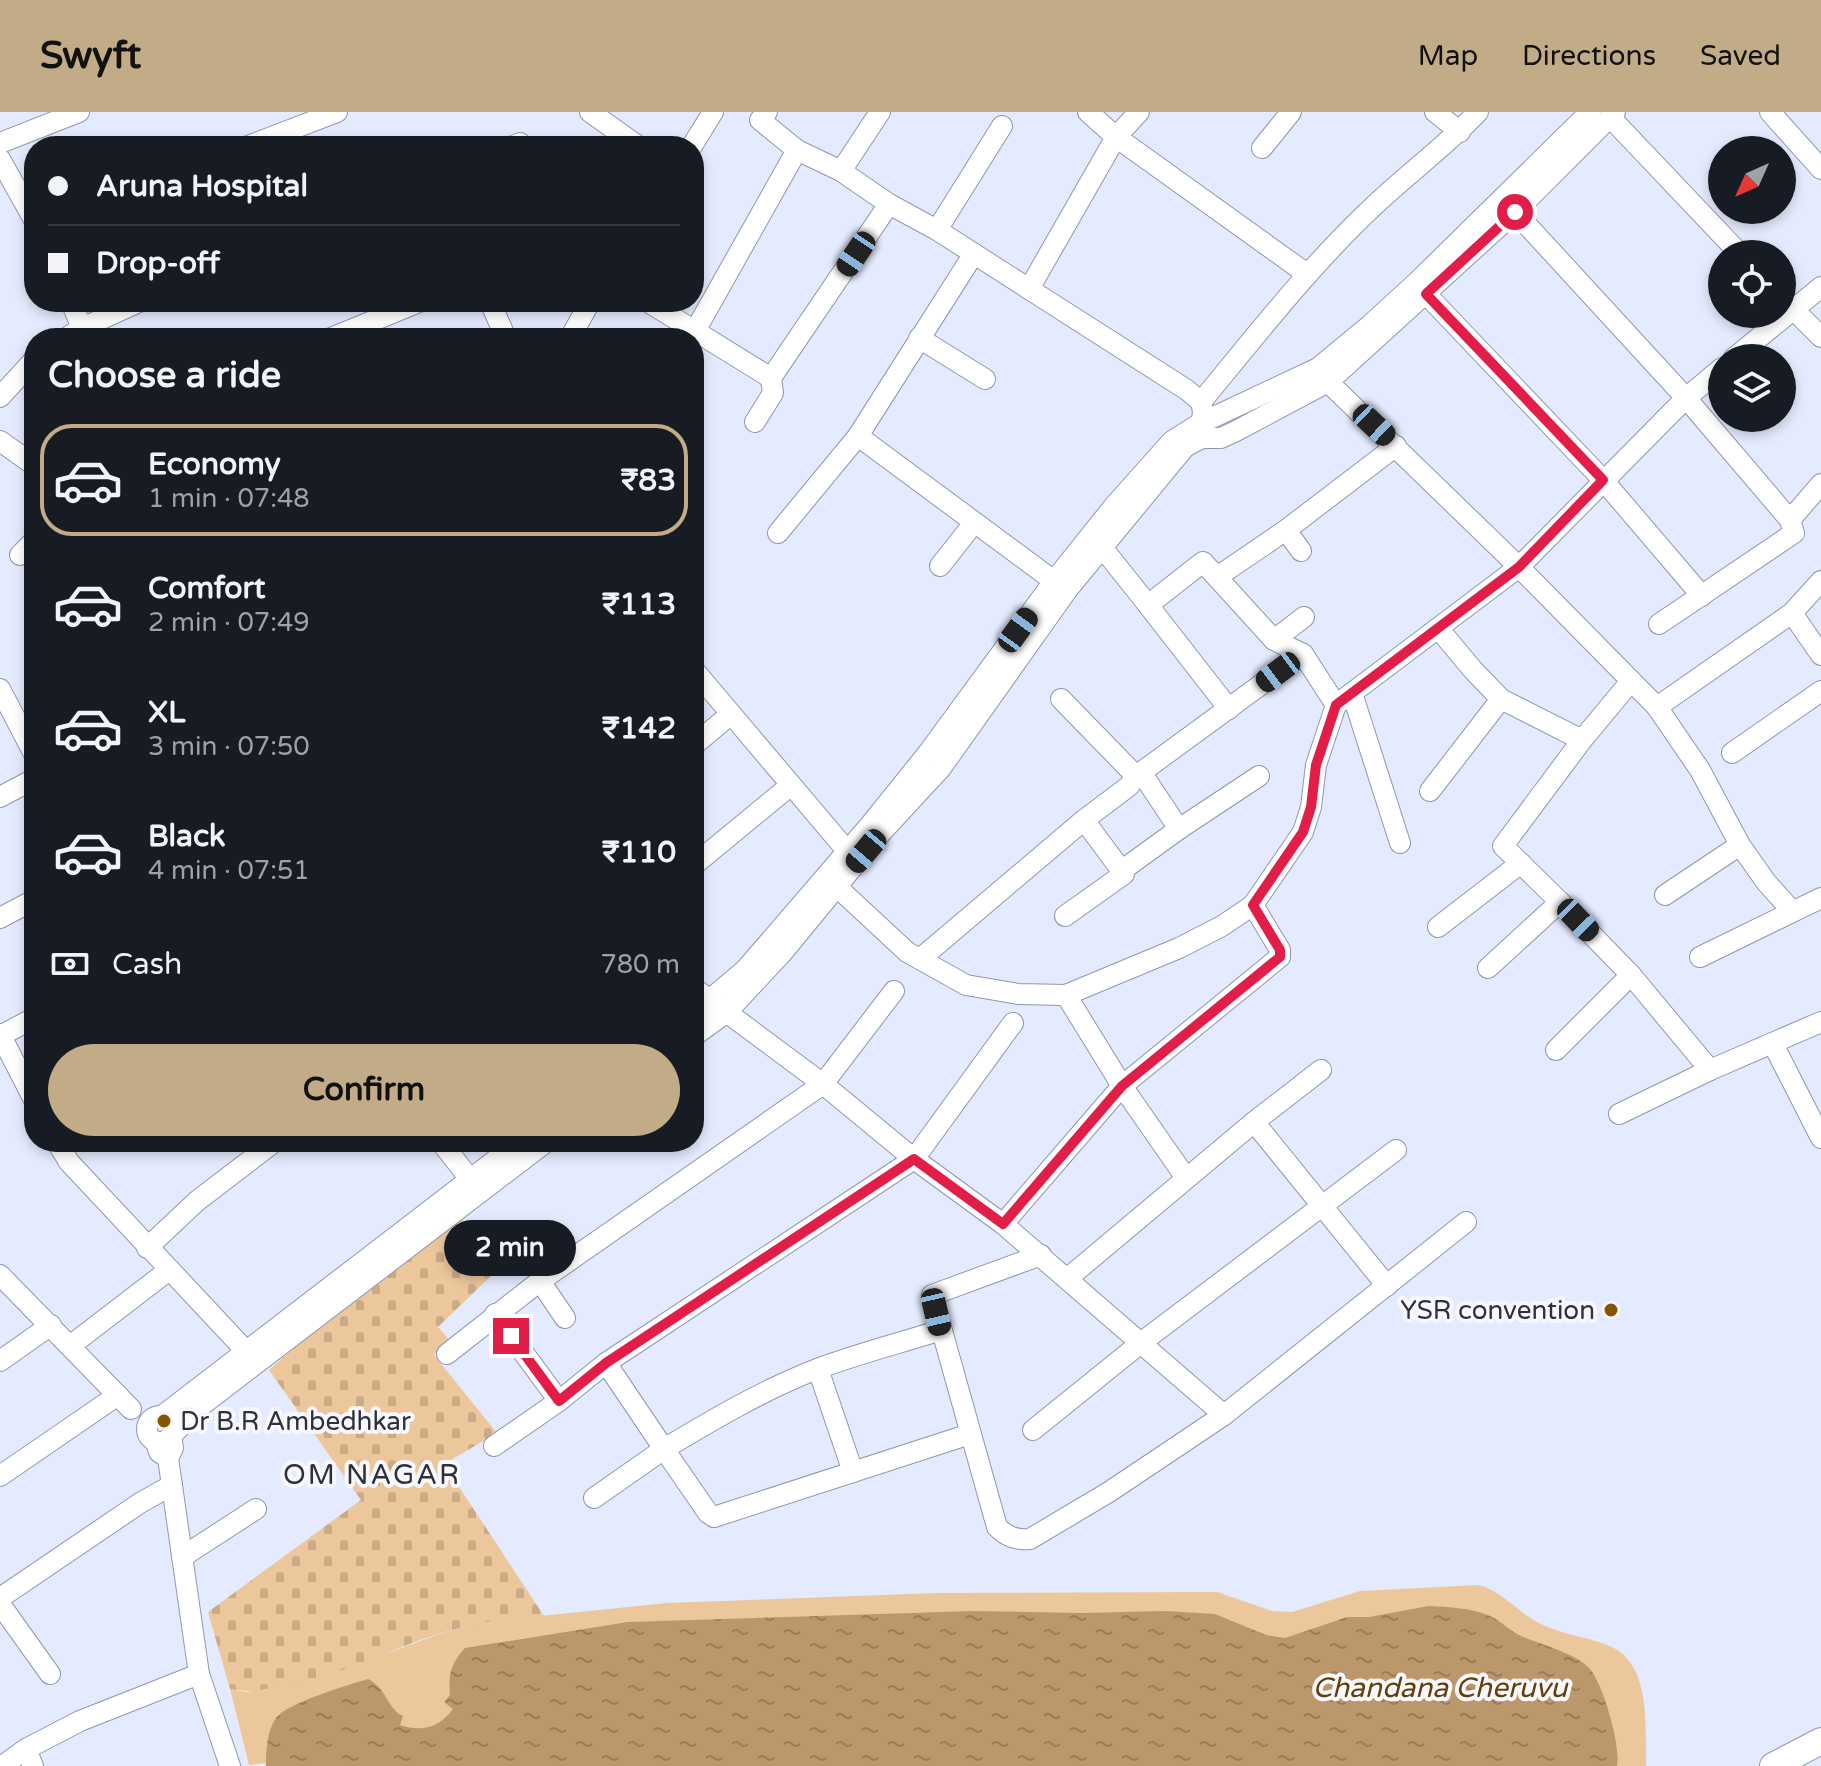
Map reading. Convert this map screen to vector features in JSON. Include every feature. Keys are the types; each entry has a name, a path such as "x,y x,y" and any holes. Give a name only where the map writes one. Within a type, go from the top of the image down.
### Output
{"main road":[{"path":"1773,1766 1821,1741"},
{"path":"1812,1766 1821,1761"}],"street":[{"path":"0,143 79,112"},
{"path":"274,136 337,112"},
{"path":"590,112 624,136"},
{"path":"698,136 713,112"},
{"path":"841,171 880,112"},
{"path":"1088,112 1116,137 1307,274"},
{"path":"1029,289 1116,137 1139,112"},
{"path":"1262,148 1291,112"},
{"path":"1435,112 1460,132"},
{"path":"1201,402 1307,274 1378,202 1460,132 1478,112"},
{"path":"704,1024 745,970 848,852 928,753 1054,581 1114,506 1172,441 1201,431 1318,368 1381,316 1590,112"},
{"path":"1770,112 1821,169"},
{"path":"704,1011 719,1007 783,952 836,886 941,768 1020,654 1101,546 1201,431 1203,411 1201,402 1187,390 937,230 889,204 841,171 797,150 759,115"},
{"path":"1201,431 1221,438 1328,382 1515,212 1613,115 1727,240"},
{"path":"937,230 1002,126"},
{"path":"697,328 797,150"},
{"path":"0,159 24,202"},
{"path":"755,422 773,393 771,378 889,204"},
{"path":"1515,212 1686,398 1790,520 1794,533 1659,624"},
{"path":"778,533 858,436 973,255"},
{"path":"1796,299 1821,287"},
{"path":"1426,294 1603,480 1702,596"},
{"path":"91,328 121,312"},
{"path":"355,328 394,312"},
{"path":"664,312 690,328"},
{"path":"1796,312 1821,337"},
{"path":"377,319 382,328"},
{"path":"1747,344 1763,328"},
{"path":"704,337 771,378"},
{"path":"919,338 985,379"},
{"path":"0,397 24,371"},
{"path":"836,886 907,952 966,985 1018,994 1066,995 1179,948 1222,926 1253,905 1303,832 1311,807 1316,765 1344,699 1519,567 1603,480 1708,380"},
{"path":"1328,382 1519,567 1657,707 1700,770 1740,845 1766,882 1792,911"},
{"path":"858,436 1054,581"},
{"path":"0,441 24,454"},
{"path":"1217,577 1286,530 1396,446"},
{"path":"1790,520 1821,484"},
{"path":"940,566 973,524"},
{"path":"1286,530 1301,551"},
{"path":"1101,546 1229,709"},
{"path":"1148,605 1203,562 1274,640 1303,654 1344,699 1400,843"},
{"path":"1657,707 1792,613 1821,581"},
{"path":"1792,613 1821,655"},
{"path":"1274,640 1304,617"},
{"path":"1438,628 1501,699 1582,740"},
{"path":"920,959 1084,820 1129,786 1138,774 1303,654"},
{"path":"1631,681 1582,740 1503,846 1631,975 1710,1070"},
{"path":"704,682 848,852"},
{"path":"0,689 24,735"},
{"path":"1732,753 1821,691"},
{"path":"1061,699 1138,774 1179,829"},
{"path":"1430,791 1501,699"},
{"path":"704,737 731,714"},
{"path":"1121,871 1259,776"},
{"path":"0,797 24,784"},
{"path":"704,857 791,785"},
{"path":"1065,916 1124,874 1084,820"},
{"path":"1665,895 1740,845"},
{"path":"1438,927 1521,863"},
{"path":"1700,957 1821,898"},
{"path":"1488,968 1560,902"},
{"path":"0,918 24,905"},
{"path":"1003,1224 1122,1086 1280,957 1280,950 1253,905"},
{"path":"1556,1050 1631,975"},
{"path":"447,1354 540,1281 823,1084 894,991"},
{"path":"1066,995 1122,1086 1186,1178"},
{"path":"704,996 1003,1224 1224,1415"},
{"path":"1619,1114 1821,1022"},
{"path":"24,1023 0,1035 24,1081"},
{"path":"494,1446 559,1401 606,1363 914,1159 1013,1023"},
{"path":"1773,1044 1821,1138"},
{"path":"1068,1278 1321,1070"},
{"path":"1254,1122 1387,1286"},
{"path":"1033,1430 1142,1342 1396,1150"},
{"path":"63,1152 147,1248 245,1350"},
{"path":"147,1248 197,1201 261,1152"},
{"path":"449,1152 469,1178"},
{"path":"165,1429 245,1350 505,1152"},
{"path":"0,1275 125,1402 138,1423 165,1429 533,1152"},
{"path":"1041,1255 932,1295 997,1527 1018,1540 1030,1539 1092,1503 1224,1415 1466,1222"},
{"path":"70,1346 169,1270"},
{"path":"540,1281 565,1318"},
{"path":"495,1314 559,1401"},
{"path":"0,1361 51,1325"},
{"path":"594,1498 664,1449 733,1408 818,1369 941,1330"},
{"path":"606,1363 708,1513 714,1517 970,1434"},
{"path":"818,1369 853,1472"},
{"path":"0,1476 125,1402"},
{"path":"165,1429 199,1674 230,1766"},
{"path":"50,1674 0,1601 140,1503 172,1485"},
{"path":"182,1557 256,1509"},
{"path":"2,1766 30,1758 80,1721 199,1674"}],"green space":[{"path":"462,1219 480,1239 492,1228 515,1253 438,1327 450,1341 434,1355 497,1433 444,1464 544,1616 492,1622 441,1633 310,1682 256,1691 230,1689 208,1612 361,1500 269,1370 304,1339"},
{"name":"Chandana Cheruvu","path":"1479,1585 1496,1592 1541,1624 1612,1647 1625,1656 1634,1669 1644,1700 1646,1766 266,1766 265,1763 249,1765 230,1689 247,1692 313,1681 439,1634 482,1622 667,1603 935,1593 1217,1592 1272,1611 1292,1612 1360,1591"}],"water":[{"name":"Chandana Cheruvu","path":"1429,1606 1483,1613 1521,1636 1566,1653 1588,1667 1594,1674 1610,1715 1617,1766 266,1766 273,1723 292,1706 368,1679 379,1688 393,1709 403,1716 400,1725 430,1727 453,1709 444,1702 450,1695 450,1675 454,1664 465,1648 628,1622 973,1611 1165,1611 1215,1614 1266,1635 1285,1638 1347,1617 1369,1617"}],"place":[{"name":"YSR convention","path":"1611,1310"},
{"name":"Dr B.R Ambedhkar","path":"164,1421"}],"district":[{"name":"OM NAGAR","path":"372,1474"}],"route":[{"path":"511,1336 559,1401 606,1363 914,1159 1003,1224 1122,1086 1280,957 1280,950 1253,905 1303,832 1311,807 1316,765 1336,705 1519,567 1603,480 1426,294 1515,212"}]}
